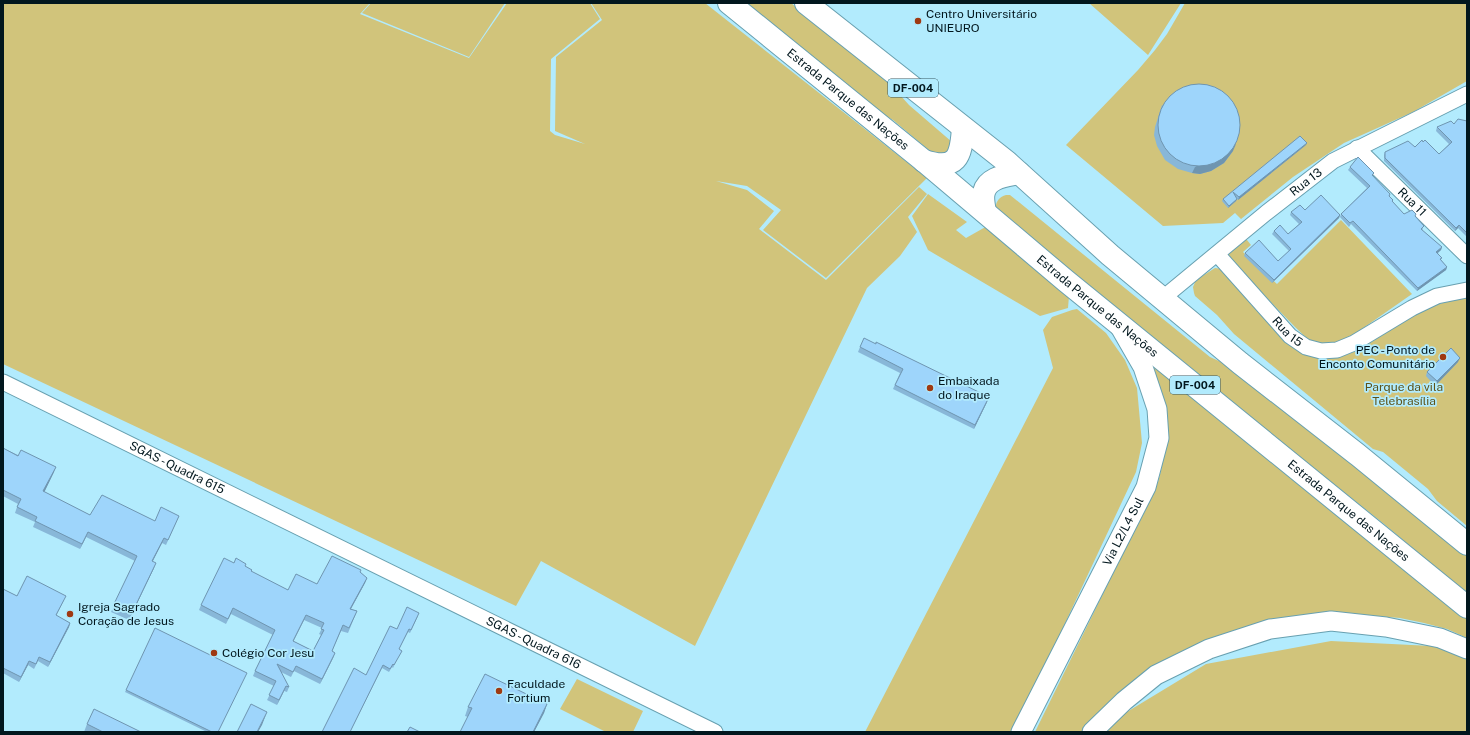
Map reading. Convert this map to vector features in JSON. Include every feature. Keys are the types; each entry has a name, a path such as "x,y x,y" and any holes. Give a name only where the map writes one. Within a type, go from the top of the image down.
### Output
{"highway":[{"name":"Estrada Parque das Nações","path":"729,3 924,161 1117,322 1467,607"},
{"name":"DF-004","path":"806,3 1007,162 1110,255 1240,363 1352,450 1467,544"},
{"path":"924,161 936,165 948,164 956,158 961,150 963,128"},
{"path":"985,212 983,196 987,186 995,179 1019,173"}],"main road":[{"name":"Via L2/L4 Sul","path":"1020,732 1146,486 1158,438 1157,409 1143,367 1117,322"},
{"path":"1092,732 1124,701 1156,676 1209,649 1270,629 1331,621 1386,627 1440,638 1467,649"}],"street":[{"name":"Rua 13","path":"1163,298 1266,213 1333,161 1465,98"},
{"name":"Rua 11","path":"1358,148 1467,256"},
{"name":"Rua 15","path":"1217,254 1290,336 1306,347 1321,351 1337,350 1354,343 1412,308 1431,299 1467,290"},
{"name":"SGAS - Quadra 615","path":"3,382 352,552"},
{"name":"SGAS - Quadra 616","path":"352,552 715,732"}],"green space":[{"path":"3,3 370,3 360,14 469,58 507,3 590,3 600,19 551,59 550,131 555,135 585,144 555,131 556,57 602,20 591,3 705,3 927,178 826,278 763,230 781,210 747,186 716,181 747,190 774,211 759,229 826,280 919,187 927,194 908,217 917,232 900,256 867,288 695,646 541,561 516,606 3,364"},
{"path":"371,3 505,3 469,57 362,13"},
{"path":"741,3 791,3 892,86 909,105 952,142 952,150 937,157 893,120 870,107"},
{"path":"1089,3 1181,3 1148,55"},
{"path":"1185,3 1467,3 1467,81 1413,112 1344,143 1293,177 1241,219 1235,213 1223,223 1163,226 1066,145 1138,70 1155,50 1167,34"},
{"path":"928,194 967,222 956,230 966,238 989,225 1069,296 1068,308 1040,316 928,250 912,216"},
{"path":"1006,195 1010,195 1210,357 1232,367 1467,550 1467,594 1384,524 1198,376 996,210 998,200"},
{"path":"1341,220 1412,294 1336,347 1316,347 1234,264 1228,254 1243,235 1251,245 1243,252 1277,284"},
{"name":"Parque da vila Telebrasília","path":"1215,268 1222,269 1301,352 1317,358 1332,358 1347,355 1362,348 1417,313 1442,303 1467,297 1467,526 1437,501 1428,489 1383,452 1373,449 1234,334 1217,315 1195,296 1193,287 1196,280"},
{"path":"1077,309 1106,333 1125,360 1137,388 1142,443 1136,472 1014,732 865,732 1053,368 1043,330 1052,317"},
{"path":"1151,362 1459,611 1467,618 1467,638 1447,629 1424,623 1400,618 1352,614 1241,630 1083,732 1035,732 1158,482 1162,467 1166,437 1164,407 1161,392"},
{"path":"1331,641 1452,647 1467,657 1467,732 1107,732 1112,721 1206,664"},
{"path":"577,679 643,711 633,732 606,732 560,709"}],"building":[{"path":"1191,84 1207,84 1222,91 1233,102 1240,117 1240,133 1237,141 1228,154 1215,163 1207,166 1191,166 1176,159 1165,148 1158,133 1158,117 1165,102 1176,91"},
{"path":"1458,119 1467,121 1467,233 1459,225 1456,228 1385,158 1385,152 1408,141 1415,147 1422,140 1423,142 1425,140 1439,154 1452,142 1437,127 1451,121 1454,124"},
{"path":"1300,136 1307,143 1239,197 1233,192 1237,199 1229,206 1223,199"},
{"path":"1358,157 1374,173 1372,175 1390,194 1389,196 1393,200 1392,201 1404,214 1412,210 1424,226 1421,229 1442,247 1436,252 1442,258 1440,259 1447,267 1418,288 1353,221 1350,223 1341,214 1370,186 1350,167"},
{"path":"1321,195 1340,215 1274,280 1245,253 1259,240 1278,261 1291,249 1274,231 1280,225 1288,234 1302,222 1291,212 1300,205 1305,210"},
{"path":"864,338 876,344 876,342 989,397 975,425 895,385 903,369 860,347"},
{"path":"1451,348 1460,358 1437,381 1427,372"},
{"path":"3,448 18,456 21,450 56,467 43,491 90,515 102,495 155,521 161,507 179,516 168,540 164,538 152,561 156,563 131,615 113,606 137,556 88,532 82,544 35,521 37,517 17,507 21,499 3,490"},
{"path":"332,556 361,570 360,572 367,578 350,609 357,611 349,628 343,625 332,651 335,653 322,679 296,666 293,672 277,664 289,687 286,686 279,700 269,695 276,681 255,671 275,630 233,608 228,619 201,605 224,558 234,563 236,558 246,564 245,566 252,570 251,571 288,590 296,574 317,584","holes":["306,615 324,623 321,629 324,630 313,651 293,641"]},
{"path":"27,576 66,596 56,615 70,623 50,662 39,657 36,664 29,661 21,677 3,668 3,589 17,596"},
{"path":"407,607 419,613 411,630 409,629 399,649 402,651 390,669 383,665 350,732 322,732 354,668 366,675 390,626 397,629"},
{"path":"155,628 247,673 218,732 212,732 126,690"},
{"name":"Faculdade Fortium","path":"485,674 547,704 533,732 460,732 472,708 468,707"},
{"path":"251,704 267,712 257,732 237,732"},
{"path":"94,709 141,732 103,732 87,724"},
{"path":"410,727 420,732 407,732"}],"place":[{"name":"Centro Universitário UNIEURO","path":"918,21"},
{"name":"PEC - Ponto de Enconto Comunitário","path":"1443,357"},
{"name":"Embaixada do Iraque","path":"930,388"},
{"name":"Igreja Sagrado Coração de Jesus","path":"70,614"},
{"name":"Colégio Cor Jesu","path":"214,653"},
{"name":"Faculdade Fortium","path":"499,691"}]}
